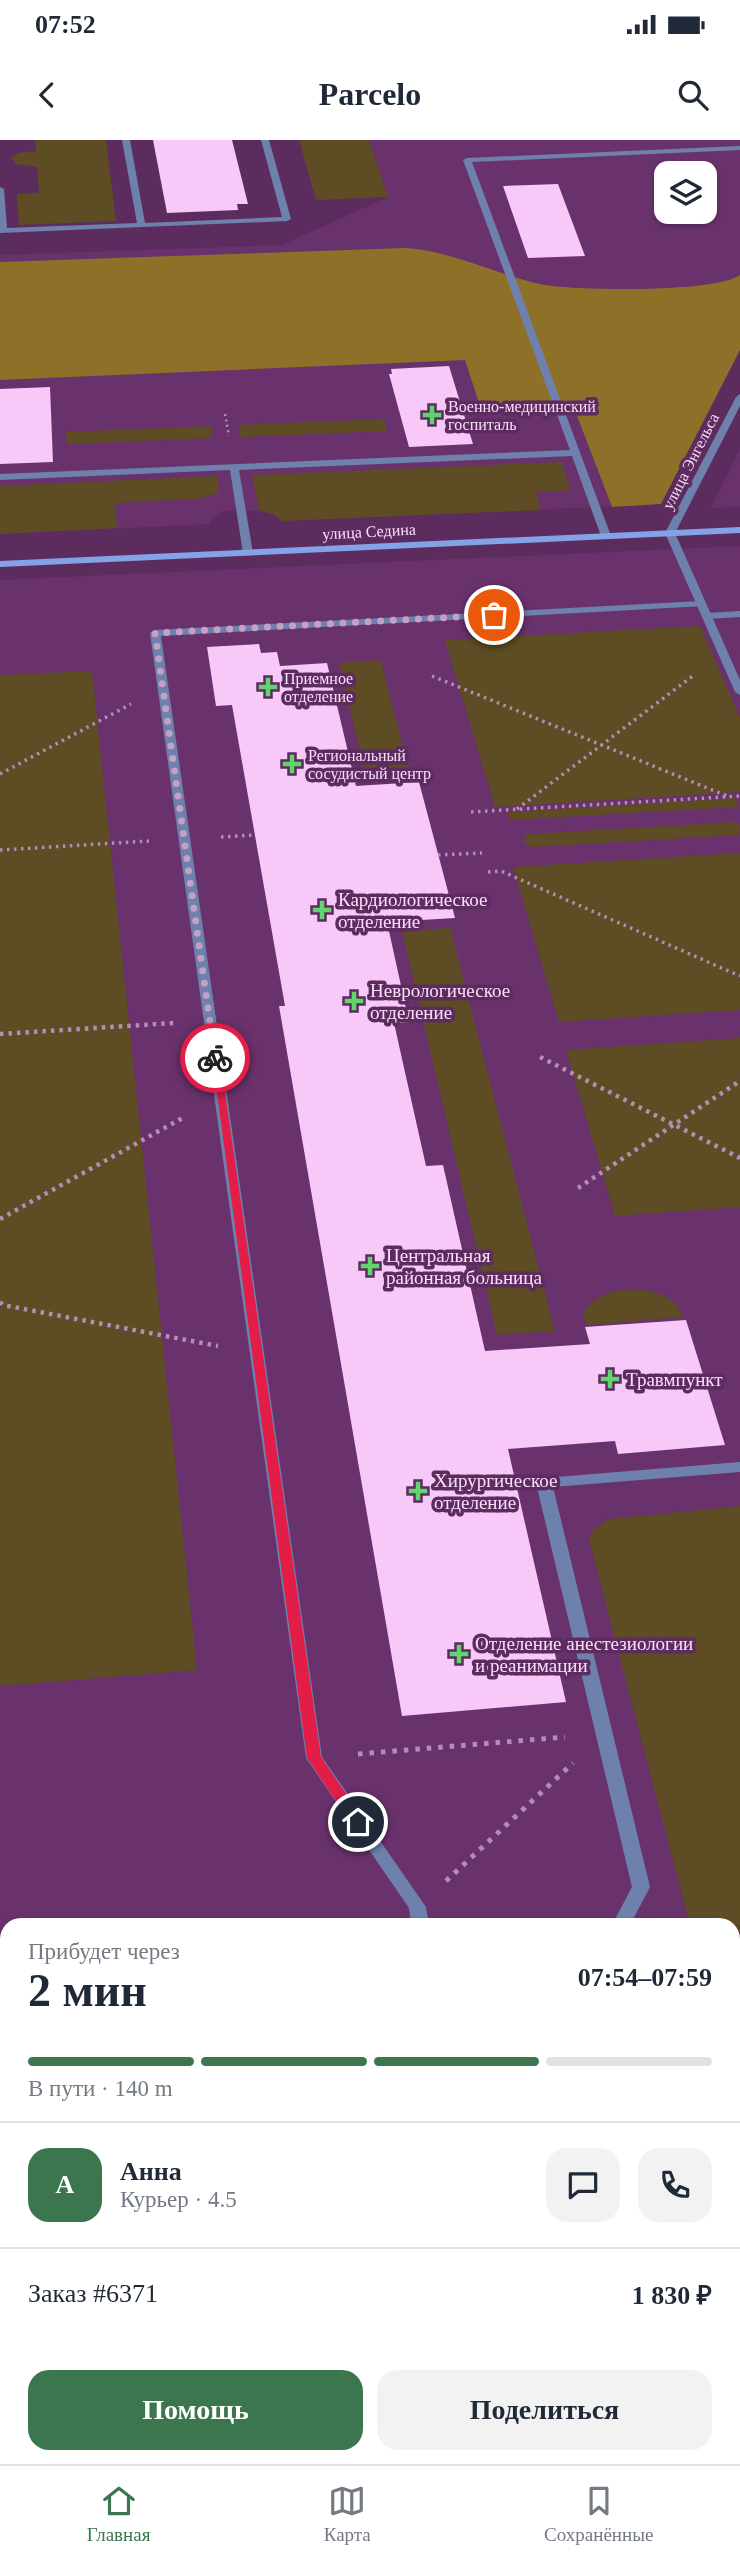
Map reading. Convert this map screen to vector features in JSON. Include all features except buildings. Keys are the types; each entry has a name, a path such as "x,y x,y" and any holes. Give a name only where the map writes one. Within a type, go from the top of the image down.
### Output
{"street":[{"path":"126,140 141,225"},
{"path":"0,189 2,231 287,219 265,140"},
{"path":"606,536 467,160 740,148"},
{"name":"улица Энгельса","path":"740,397 670,533 740,692"},
{"path":"0,477 575,453"},
{"path":"234,467 248,553"},
{"name":"улица Седина","path":"0,564 740,530"},
{"path":"418,1916 314,1758 155,633 701,604"},
{"path":"706,616 740,614"},
{"path":"625,1918 641,1887 544,1483 740,1467"}],"path":[{"path":"517,809 723,653"},
{"path":"432,676 727,796"},
{"path":"0,774 163,687"},
{"path":"471,812 740,796"},
{"path":"0,850 255,835"},
{"path":"438,855 482,853"},
{"path":"488,872 501,871 740,976"},
{"path":"0,1034 210,1020"},
{"path":"540,1057 740,1157"},
{"path":"578,1188 740,1081"},
{"path":"0,1219 221,1097"},
{"path":"0,1301 4,1305 257,1353"},
{"path":"314,1758 604,1734"},
{"path":"418,1916 604,1734"}],"shaded area":[{"path":"35,140 106,140 116,221 19,225 17,194 39,193 37,167 16,164 11,158 18,153 36,151"},
{"path":"299,140 369,140 388,197 316,200"},
{"path":"369,140 740,140 740,350 661,504 282,521 273,514 252,510 222,511 213,517 209,524 0,534 0,255 282,245 388,197"},
{"path":"405,248 439,253 539,284 556,286 674,288 726,281 740,275 740,350 661,504 612,507 574,408 482,412 465,360 0,380 0,262"},
{"path":"384,419 387,431 240,437 238,425"},
{"path":"211,426 212,438 67,444 66,432"},
{"path":"740,449 740,507 711,508"},
{"path":"561,462 571,490 536,492 541,510 282,521 273,514 259,510 252,475"},
{"path":"217,476 219,492 198,499 115,503 117,528 0,534 0,486"},
{"name":"Центральная районная больница","path":"740,546 740,1918 0,1918 0,580"},
{"path":"700,626 740,718 740,792 495,807 445,640"},
{"path":"381,660 411,778 367,781 339,663"},
{"path":"92,671 197,1670 0,1686 0,675"},
{"path":"735,798 739,807 510,820 508,812"},
{"path":"734,822 740,825 739,835 532,847 522,842 528,834"},
{"path":"740,853 740,1010 559,1022 513,867"},
{"path":"450,928 555,1331 497,1335 402,931"},
{"path":"740,1038 740,1207 615,1216 566,1050"},
{"path":"635,1289 650,1291 670,1299 683,1317 587,1325 583,1314 593,1302 612,1292"},
{"path":"740,1506 740,1918 688,1918 589,1540 594,1529 609,1519"}],"way so far":[{"path":"215,1058 155,633 494,615"}],"place":[{"name":"Военно-медицинский госпиталь","path":"432,415"},
{"name":"Приемное отделение","path":"268,687"},
{"name":"Региональный сосудистый центр","path":"292,764"},
{"name":"Кардиологическое отделение","path":"322,910"},
{"name":"Неврологическое отделение","path":"354,1001"},
{"name":"Центральная районная больница","path":"370,1266"},
{"name":"Травмпункт","path":"610,1379"},
{"name":"Хирургическое отделение","path":"418,1491"},
{"name":"Отделение анестезиологии и реанимации","path":"459,1654"}],"route":[{"path":"215,1058 314,1758 358,1822"}]}
